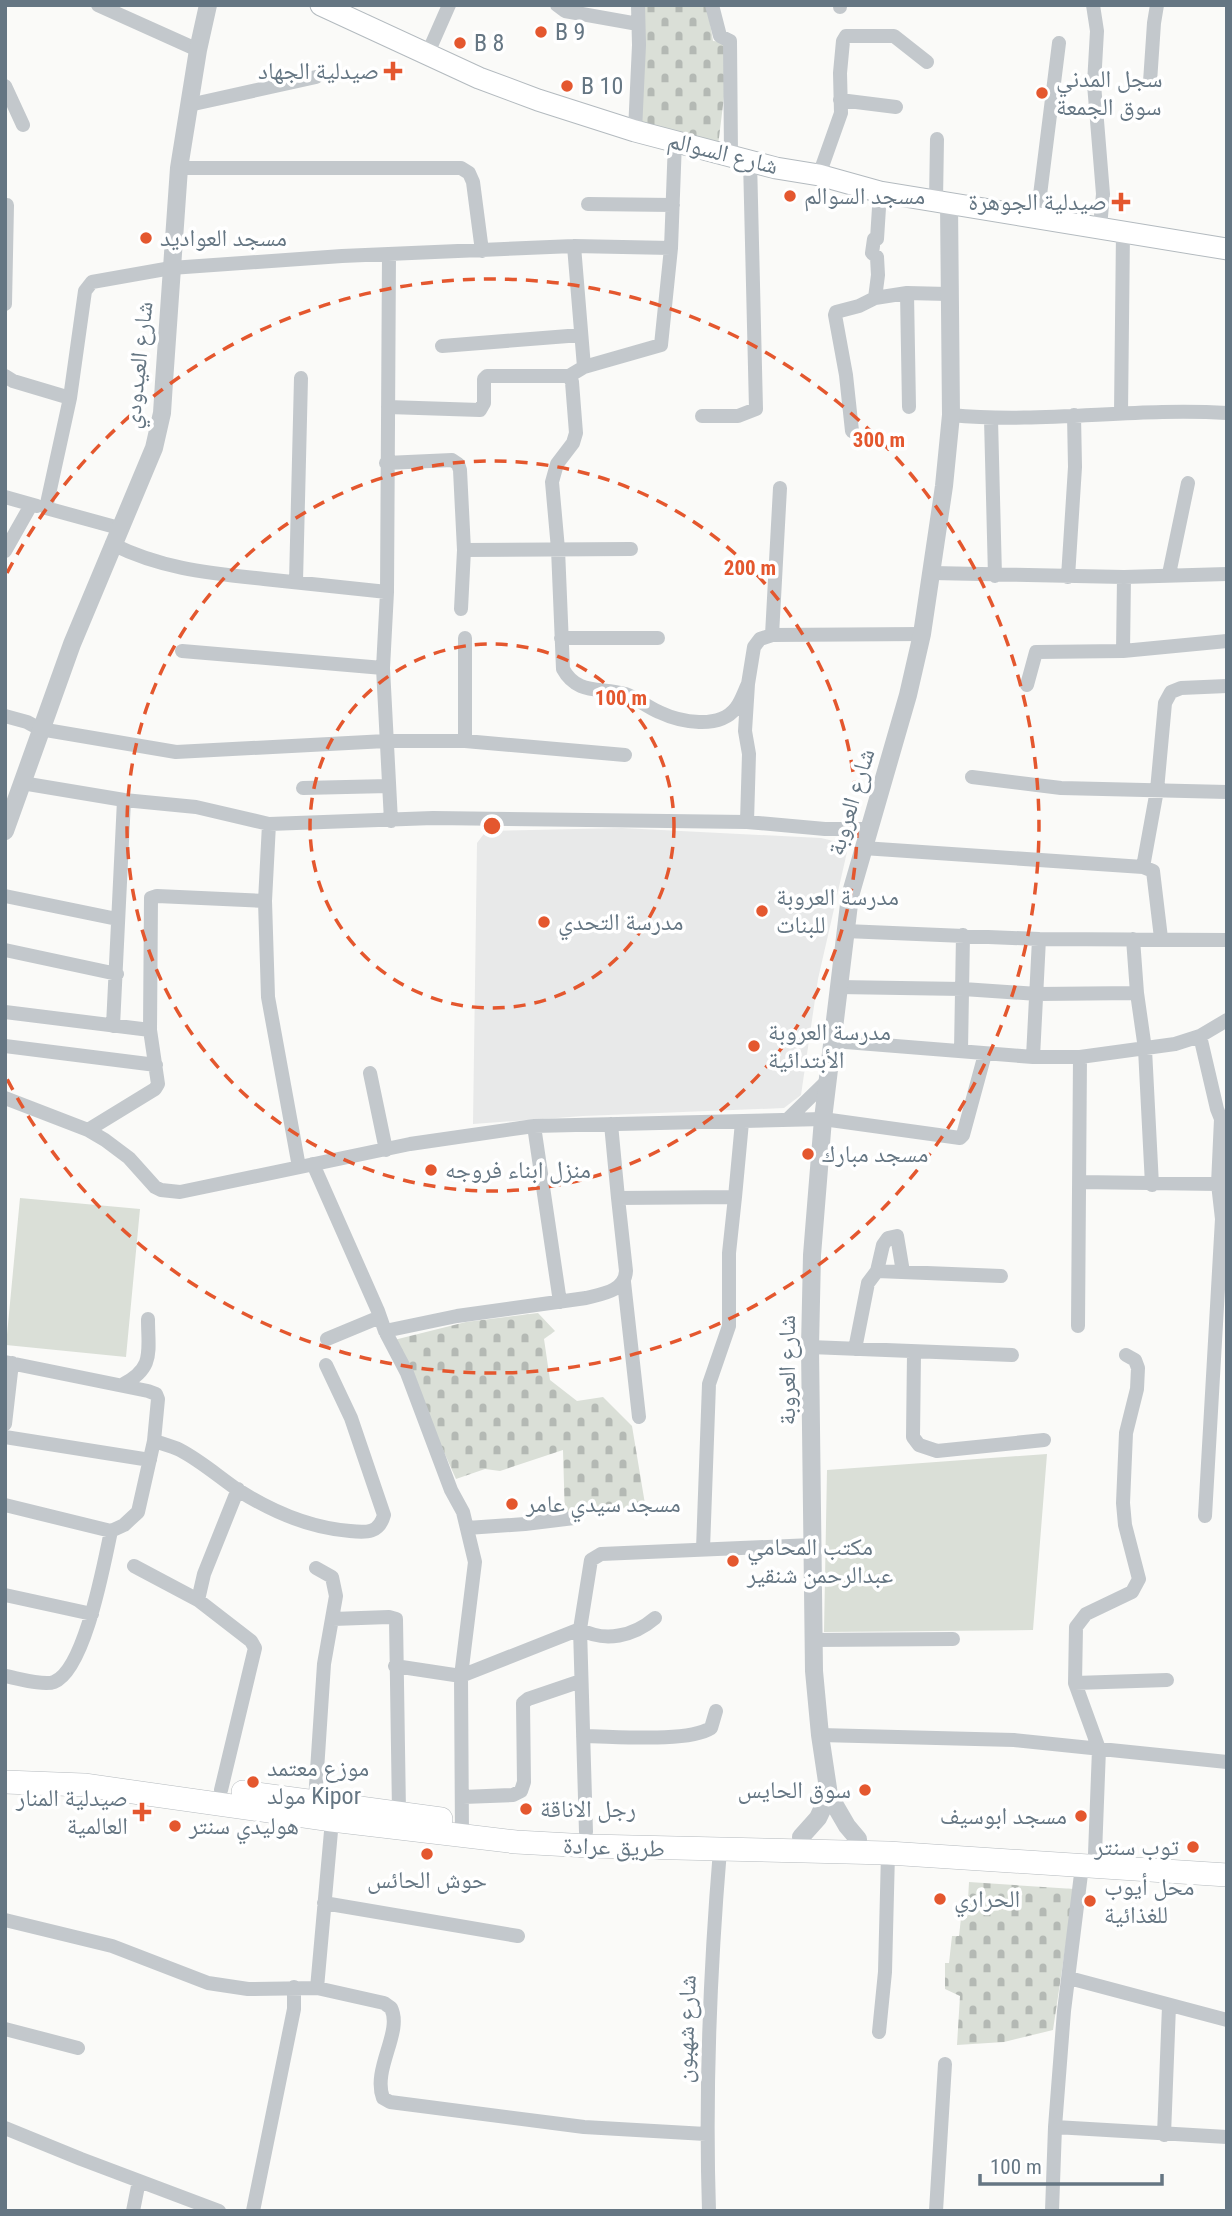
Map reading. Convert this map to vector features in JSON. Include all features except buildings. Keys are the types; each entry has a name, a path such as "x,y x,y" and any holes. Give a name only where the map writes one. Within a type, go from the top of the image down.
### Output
{"main road":[{"name":"شارع السوالم","path":"321,5 427,55 538,100 635,131 776,168 819,175 880,191 1227,249"},
{"name":"طريق عرادة","path":"5,1768 90,1772 399,1812 462,1829 544,1844 1227,1862"},
{"name":"طريق عرادة","path":"5,1782 97,1786 332,1820 462,1829 858,1839 1227,1875"}],"street":[{"path":"98,5 198,50"},
{"name":"شارع العيدودي","path":"5,831 40,729 116,536 154,448 162,413 179,168 208,5"},
{"path":"427,55 449,5"},
{"path":"557,5 565,11 638,24"},
{"path":"635,131 638,5"},
{"path":"702,416 738,416 756,409 730,41 720,36 712,5"},
{"path":"1093,5 1097,31 1094,84 1103,194 1100,227"},
{"path":"1150,82 1157,5"},
{"path":"819,175 841,113 840,72 843,41 846,36 894,36 927,62"},
{"path":"1037,219 1059,43"},
{"path":"189,106 316,77"},
{"path":"5,86 23,125"},
{"path":"840,100 896,107"},
{"path":"937,139 942,202"},
{"path":"388,407 480,410 484,403 484,379 487,376 569,376 584,367 661,345 671,248 675,141"},
{"path":"179,168 461,168 469,173 473,182 482,251"},
{"path":"875,298 877,257 872,253 874,239 877,239 880,191"},
{"name":"شارع العروبة","path":"858,1839 829,1795 820,1735 812,1545 812,1255 823,1119 850,896 908,695 932,573 951,415 942,202"},
{"path":"588,204 673,205"},
{"path":"5,304 7,205"},
{"path":"1121,413 1123,231"},
{"path":"46,509 70,398 85,291 88,285 99,280 171,268 389,254 573,246 671,248"},
{"path":"573,246 584,367"},
{"path":"389,254 387,592 383,668 391,821"},
{"path":"907,293 909,407"},
{"path":"852,431 836,312 859,306 875,298 907,293 948,295"},
{"path":"442,346 581,335"},
{"path":"5,376 13,381 70,398"},
{"path":"569,376 572,382 576,433 573,443 557,464 552,481 563,669 569,680 579,687 626,694 679,720 697,722 719,719 735,710 748,684"},
{"path":"296,582 301,378"},
{"path":"951,415 991,419 1190,411 1227,413"},
{"path":"1068,577 1075,467 1074,415"},
{"path":"991,419 995,576"},
{"path":"386,463 452,460 458,464 464,550 461,609"},
{"path":"1169,574 1188,483"},
{"path":"772,635 780,488"},
{"path":"5,497 46,509 116,536 137,557 163,565 202,572 387,592"},
{"path":"5,551 31,505"},
{"path":"464,550 631,549"},
{"path":"932,573 1068,577 1227,574"},
{"path":"1123,651 1124,577"},
{"path":"747,822 750,754 746,732 748,684 754,647 760,639 772,635 922,634"},
{"path":"465,638 465,741"},
{"path":"561,638 658,638"},
{"path":"1027,685 1036,652 1123,651 1227,641"},
{"path":"182,651 383,668"},
{"path":"1143,867 1157,790 1165,703 1171,692 1191,687 1227,686"},
{"path":"5,716 40,729 176,752 386,741 465,741 625,755"},
{"path":"972,778 1060,788 1227,792"},
{"path":"22,783 124,800 196,807 269,824 433,818 747,822 825,829 869,829"},
{"path":"303,788 389,786"},
{"path":"113,1026 124,800"},
{"path":"269,824 265,901 268,997 272,1028 306,1166 407,1373 451,1490 463,1512 475,1562 461,1676 462,1829"},
{"path":"863,848 1143,867 1153,872 1161,938"},
{"path":"5,896 117,919"},
{"path":"88,1130 155,1089 158,1080 150,1030 151,898 157,896 265,901"},
{"path":"845,931 1040,939 1227,940"},
{"path":"961,1049 963,936"},
{"path":"1033,1057 1040,939"},
{"path":"1133,939 1145,1049 1152,1185"},
{"path":"5,950 117,974"},
{"path":"838,987 963,989 1038,994 1137,993"},
{"path":"5,1012 150,1030"},
{"path":"832,1041 961,1049 985,1054 1080,1057 1175,1044 1200,1036 1227,1020"},
{"path":"1200,1036 1217,1109 1224,1118 1218,1184 1224,1221 1205,1516"},
{"path":"5,1046 156,1065"},
{"path":"5,1098 88,1130 121,1151 161,1190 180,1192 447,1138 534,1126 823,1119 960,1138 985,1054"},
{"path":"1078,1326 1080,1057"},
{"path":"370,1073 386,1150"},
{"path":"788,1119 828,1080"},
{"path":"703,1549 709,1384 729,1326 729,1253 742,1122"},
{"path":"611,1124 639,1418"},
{"path":"534,1126 560,1302"},
{"path":"1080,1182 1218,1184"},
{"path":"618,1198 735,1198"},
{"path":"855,1349 868,1283 877,1271 883,1245 888,1238 897,1236 903,1272"},
{"path":"877,1271 1001,1276"},
{"path":"327,1339 383,1324 560,1302 606,1293 624,1282"},
{"path":"122,1385 136,1377 147,1362 148,1319"},
{"path":"810,1348 1012,1355"},
{"path":"914,1353 913,1437 919,1445 937,1451 1044,1440"},
{"path":"1052,2211 1064,2011 1089,1860 1099,1749 1075,1683 1076,1627 1086,1614 1132,1592 1139,1579 1125,1525 1123,1503 1126,1433 1137,1389 1138,1367 1135,1360 1126,1354"},
{"path":"5,1424 9,1363 145,1389 156,1394 158,1399 154,1441 138,1512 124,1525 111,1531 5,1506"},
{"path":"154,1441 178,1449 260,1502 319,1526 363,1533 374,1531 381,1525 384,1515 351,1418 326,1366"},
{"path":"5,1437 150,1460"},
{"path":"198,1600 204,1574 238,1489"},
{"path":"467,1528 574,1518"},
{"path":"5,1676 56,1682 72,1667 92,1614 111,1531"},
{"path":"586,1832 580,1629 590,1563 601,1554 812,1545"},
{"path":"134,1566 198,1600 251,1641 254,1648 222,1790"},
{"path":"315,1801 324,1664 337,1596 332,1577 316,1568"},
{"path":"5,1595 92,1614"},
{"path":"332,1619 395,1618 399,1812"},
{"path":"395,1667 461,1676 580,1629 599,1637 614,1636 644,1628 655,1618"},
{"path":"814,1640 953,1639"},
{"path":"1075,1683 1167,1680"},
{"path":"463,1797 513,1795 521,1791 524,1782 523,1703 581,1681"},
{"path":"583,1736 655,1737 696,1734 711,1728 716,1711"},
{"path":"820,1735 1014,1740 1227,1762"},
{"path":"801,1837 818,1818 829,1795"},
{"path":"317,1988 332,1820"},
{"name":"شارع شهبون","path":"709,2211 706,2134 712,1950 720,1850"},
{"path":"879,2032 885,1972 888,1853"},
{"path":"324,1903 518,1936"},
{"path":"5,1920 112,1947 208,1983 248,1989 317,1988 384,2003 391,2008 394,2019 379,2082 383,2098 390,2102 584,2127 706,2134"},
{"path":"1069,1978 1227,2020"},
{"path":"253,2211 275,2091 294,2009 294,1987"},
{"path":"1164,2135 1169,2006"},
{"path":"5,2029 78,2048"},
{"path":"936,2211 945,2064"},
{"path":"1055,2127 1227,2137"},
{"path":"5,2128 219,2211"},
{"path":"134,2211 139,2181"}],"shaded area":[{"path":"622,828 821,838 842,843 847,852 818,979 801,1095 784,1108 583,1116 473,1124 477,843 486,831"}],"green space":[{"path":"643,5 707,5 713,41 726,42 727,72 718,146 641,123"},
{"path":"20,1198 140,1209 126,1357 6,1345"},
{"path":"538,1313 555,1331 544,1339 550,1380 577,1401 603,1397 632,1426 645,1504 565,1520 563,1450 500,1471 485,1469 456,1479 394,1340 466,1322"},
{"path":"1047,1454 1033,1630 824,1632 827,1470"},
{"path":"969,1882 1074,1889 1053,2030 1004,2042 957,2045 960,1996 945,1989 945,1963 949,1963 952,1936 959,1936 961,1918 967,1918"}],"place":[{"name":"B 9","path":"541,32"},
{"name":"B 8","path":"460,43"},
{"name":"صيدلية الجهاد","path":"393,71"},
{"name":"B 10","path":"567,86"},
{"name":"سجل المدني سوق الجمعة","path":"1042,93"},
{"name":"مسجد السوالم","path":"790,196"},
{"name":"صيدلية الجوهرة","path":"1121,202"},
{"name":"مسجد العواديد","path":"146,238"},
{"name":"مدرسة العروبة للبنات","path":"762,911"},
{"name":"مدرسة التحدي","path":"544,922"},
{"name":"مدرسة العروبة الأبتدائية","path":"754,1046"},
{"name":"مسجد مبارك","path":"808,1154"},
{"name":"منزل ابناء فروجه","path":"431,1170"},
{"name":"مسجد سيدي عامر","path":"512,1504"},
{"name":"مكتب المحامي عبدالرحمن شنقير","path":"733,1561"},
{"name":"موزع معتمد مولد Kipor","path":"253,1782"},
{"name":"سوق الحايس","path":"865,1790"},
{"name":"رجل الاناقة","path":"526,1809"},
{"name":"صيدلية المنار العالمية","path":"142,1812"},
{"name":"مسجد ابوسيف","path":"1081,1816"},
{"name":"هوليدي سنتر","path":"175,1826"},
{"name":"توب سنتر","path":"1193,1847"},
{"name":"حوش الحائس","path":"427,1854"},
{"name":"الحراري","path":"940,1899"},
{"name":"محل أيوب للغذائية","path":"1090,1901"}]}
